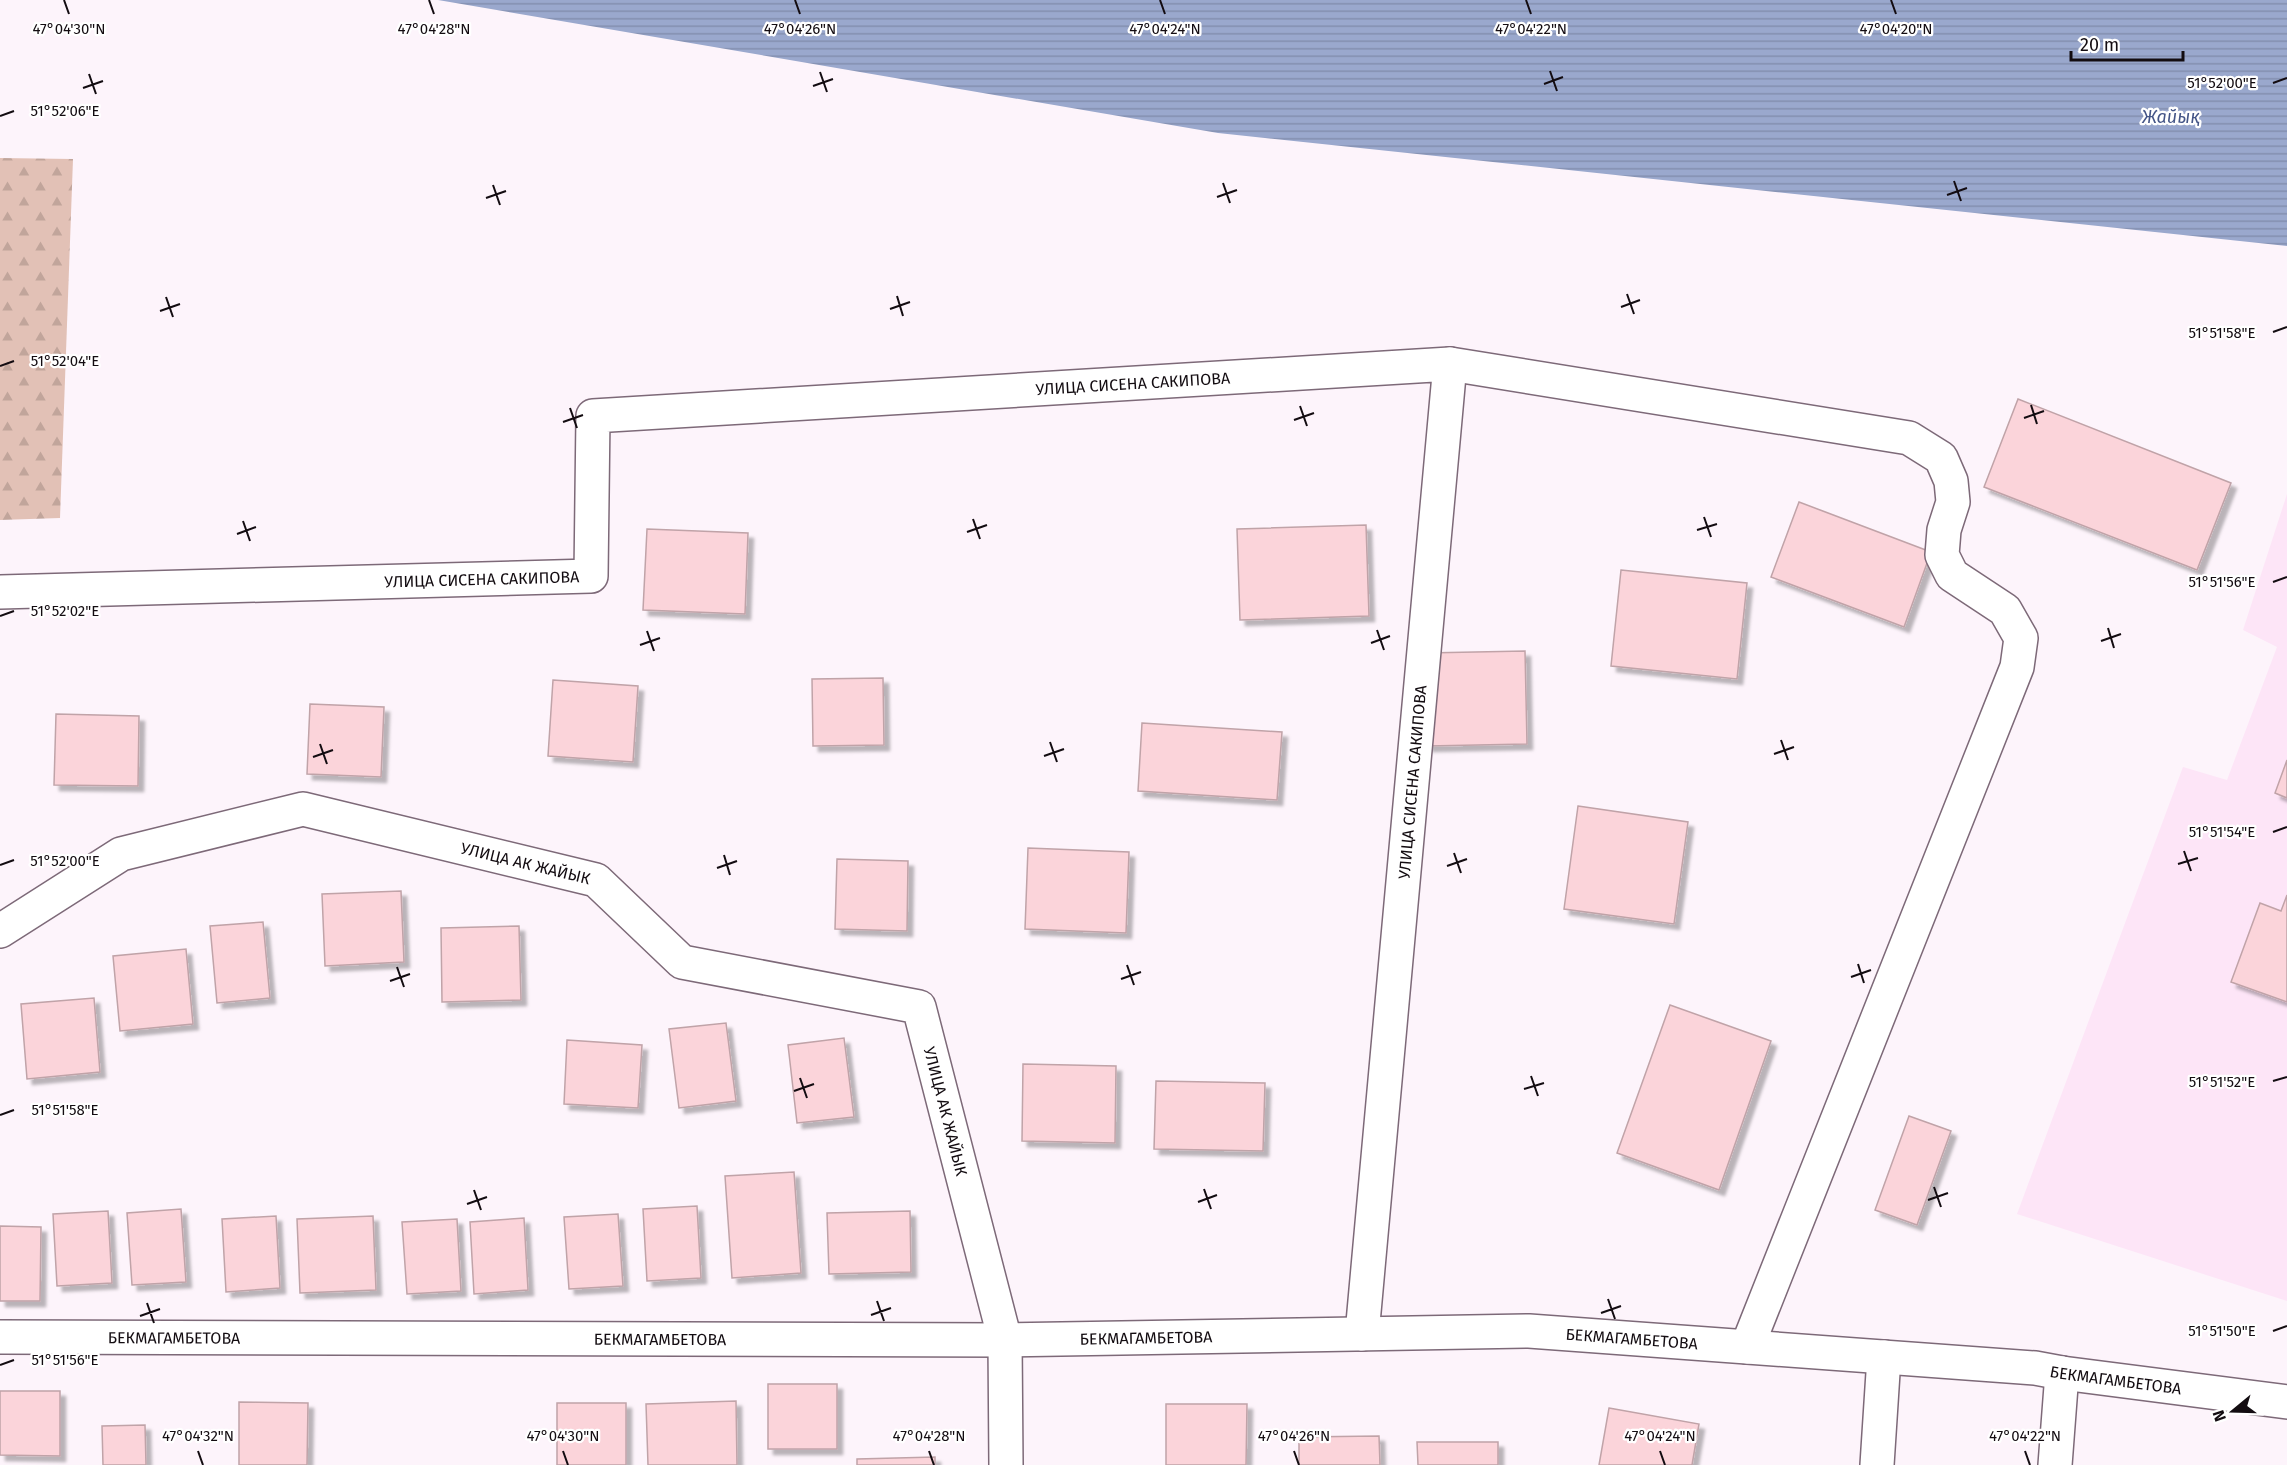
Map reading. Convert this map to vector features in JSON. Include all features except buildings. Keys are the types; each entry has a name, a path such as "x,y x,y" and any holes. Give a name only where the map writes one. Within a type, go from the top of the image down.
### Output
{"street":[{"name":"УЛИЦА СИСЕНА САКИПОВА","path":"0,592 591,576 593,416 1450,364 1362,1334"},
{"path":"1450,364 1909,438 1941,458 1951,481 1953,502 1944,530 1942,555 1952,575 2005,610 2021,638 2017,667 1747,1347"},
{"name":"УЛИЦА АК ЖАЙЫК","path":"0,931 121,854 303,809 596,880 682,962 919,1007 1005,1340"},
{"name":"БЕКМАГАМБЕТОВА","path":"0,1337 1005,1340 1529,1331 2035,1368 2287,1402"},
{"path":"1005,1340 1006,1465"},
{"path":"1877,1465 1884,1357"},
{"path":"2055,1465 2062,1373"}],"shaded area":[{"path":"2287,494 2287,1301 2017,1214 2183,767 2227,780 2277,647 2243,630"}],"green space":[{"path":"0,158 73,159 60,518 0,520"}],"water":[{"name":"Жайық","path":"438,0 2287,0 2287,246 1218,133"}]}
